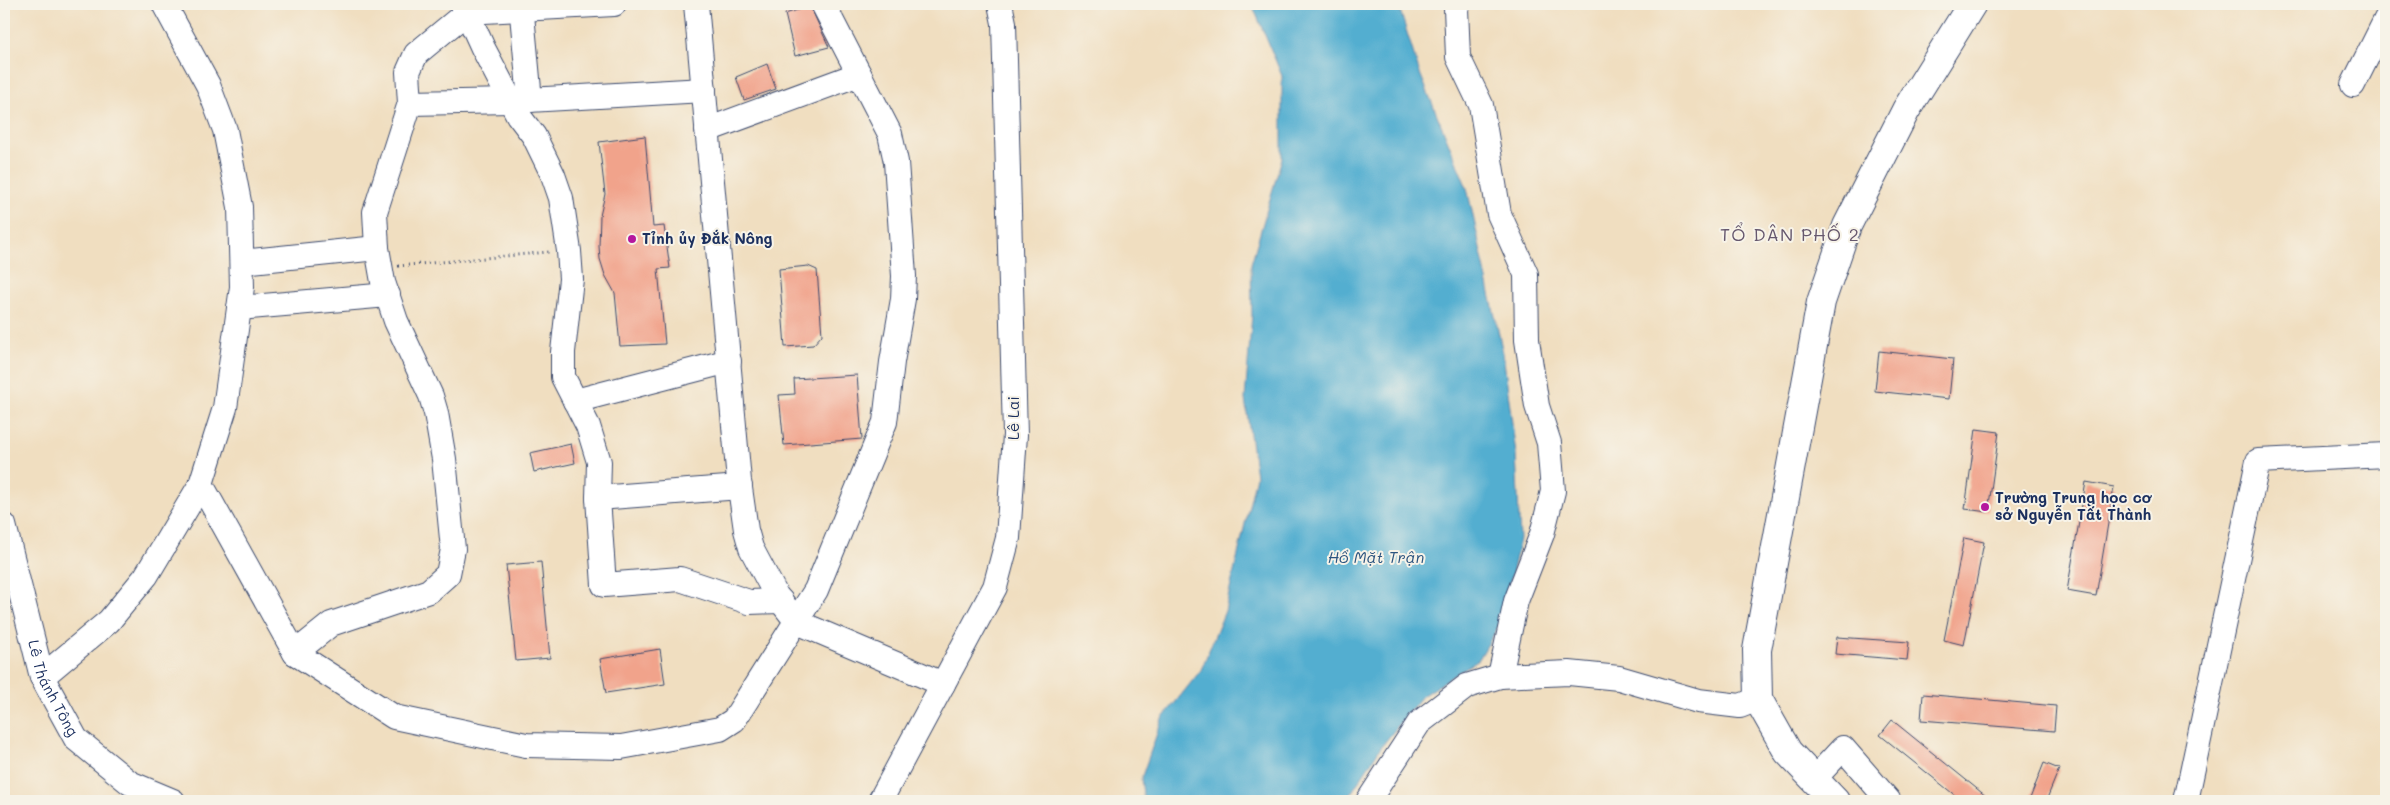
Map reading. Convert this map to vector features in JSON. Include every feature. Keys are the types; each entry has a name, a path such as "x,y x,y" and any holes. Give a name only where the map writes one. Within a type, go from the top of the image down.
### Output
{"main road":[{"path":"1835,801 1788,752 1758,699 1756,650 1821,302 1847,226 1906,110 1972,4"}],"street":[{"path":"42,677 109,621 146,576 201,484 225,408 239,308 242,262 240,207 225,130 208,85 164,4"},
{"path":"295,653 330,624 429,591 448,574 451,562 453,549 444,459 432,396 396,321 378,258 375,212 410,102 408,72 416,54 465,8 604,4"},
{"path":"696,4 740,487 746,530 751,548 781,601 797,622 943,684"},
{"path":"201,484 295,653 394,717 526,745 621,746 720,729 728,725 734,720 756,689 816,590 885,422 892,362 903,299 904,276 896,162 890,134 823,4"},
{"name":"Lê Lai","path":"880,801 995,587 1008,538 1015,435 1004,23 1000,4"},
{"path":"1458,4 1456,8 1458,57 1481,105 1499,214 1526,274 1527,340 1537,406 1549,443 1553,491 1542,534 1516,602 1500,676"},
{"path":"520,100 521,6"},
{"path":"465,8 520,100 561,198 571,279 563,352 563,377 588,426 599,462 598,498 604,584 680,579 749,602 781,601"},
{"path":"2353,85 2385,26"},
{"path":"707,130 859,74"},
{"path":"410,102 520,100 704,90"},
{"path":"242,262 378,258"},
{"path":"239,308 388,294"},
{"path":"575,401 729,361"},
{"path":"2186,801 2258,461 2386,455"},
{"path":"598,498 740,487"},
{"name":"Lê Thánh Tông","path":"4,525 42,677 76,739 130,783 173,801"},
{"path":"1368,801 1419,723 1468,686 1500,676 1569,673 1619,678 1698,701 1740,706 1758,699"},
{"path":"1814,779 1843,748 1889,801"}],"path":[{"path":"378,258 569,251"}],"water":[{"name":"Hồ Mặt Trận","path":"1252,4 1398,4 1419,71 1467,188 1503,353 1516,454 1520,539 1501,622 1479,659 1422,696 1381,747 1346,801 1144,801 1141,779 1162,719 1201,670 1225,611 1256,476 1245,399 1252,315 1251,264 1282,158 1282,76"}],"building":[{"path":"810,6 829,47 795,56 785,14"},
{"path":"767,64 776,89 744,100 736,77"},
{"name":"Tỉnh ủy Đắk Nông","path":"645,136 653,227 664,226 670,268 658,269 665,344 620,346 615,293 605,275 600,259 600,216 605,194 599,142"},
{"path":"808,266 817,270 822,335 813,345 785,347 779,269"},
{"path":"1879,351 1953,359 1949,399 1875,391"},
{"path":"857,375 862,439 784,445 779,395 795,394 794,379"},
{"path":"1976,429 1999,432 1988,512 1965,509"},
{"path":"571,444 575,463 534,472 530,453"},
{"path":"2086,482 2114,487 2096,596 2067,591"},
{"path":"1964,538 1984,542 1964,645 1944,640"},
{"path":"541,562 550,658 516,661 506,565"},
{"path":"1837,637 1909,642 1907,660 1835,654"},
{"path":"660,649 665,684 606,693 600,659"},
{"path":"1923,694 2056,706 2054,731 1921,720"},
{"path":"1892,720 1992,801 1962,801 1880,735"},
{"path":"2044,763 2059,769 2046,801 2029,801"}],"place":[{"name":"Tỉnh ủy Đắk Nông","path":"632,239"},
{"name":"Trường Trung học cơ sở Nguyễn Tất Thành","path":"1985,507"}],"district":[{"name":"TỔ DÂN PHỐ 2","path":"1790,235"}]}
